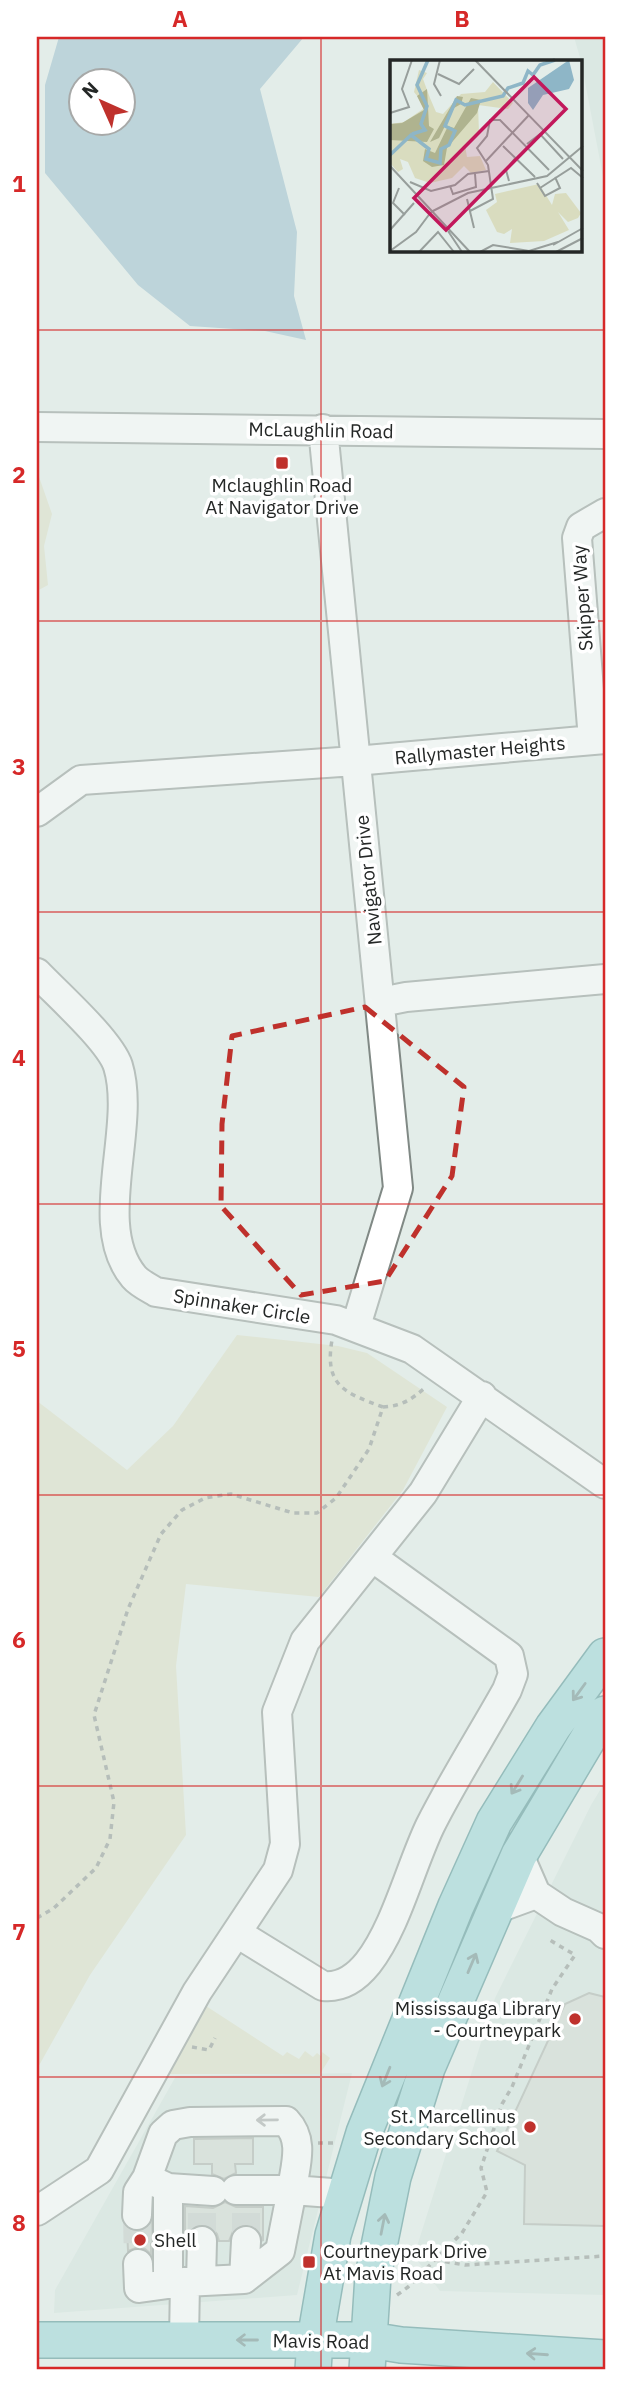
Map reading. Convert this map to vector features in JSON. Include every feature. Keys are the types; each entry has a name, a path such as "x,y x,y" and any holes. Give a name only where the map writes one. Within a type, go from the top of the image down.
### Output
{"main road":[{"path":"314,2355 333,2235 345,2194 369,2121 456,1906 494,1822 553,1727 605,1656"},
{"path":"368,2355 373,2276 393,2177 427,2068 519,1855 605,1714"},
{"name":"Mavis Road","path":"37,2340 184,2340 314,2355 368,2355 401,2345 605,2358"}],"street":[{"name":"McLaughlin Road","path":"37,427 605,434"},
{"name":"Navigator Drive","path":"323,429 398,1188 346,1323"},
{"name":"Skipper Way","path":"599,739 577,538 581,527 605,513"},
{"name":"Rallymaster Heights","path":"355,761 599,739"},
{"path":"37,812 81,780 355,761"},
{"name":"Spinnaker Circle","path":"37,973 96,1035 117,1064 122,1093 115,1222 122,1257 135,1279 156,1292 346,1323 412,1349 605,1484"},
{"path":"381,1002 406,997 605,979"},
{"path":"37,2211 99,2170 197,1993 278,1870 285,1844 277,1712 305,1640 423,1493 482,1396"},
{"path":"237,1933 323,1986 337,1988 352,1979 368,1963 386,1931 431,1825 507,1690 513,1674 509,1656 372,1557"},
{"path":"519,1855 536,1894 563,1912 599,1928 605,1934"},
{"path":"495,1909 536,1894"},
{"path":"138,2264 139,2288 184,2283 244,2279 280,2251 298,2144 295,2130 286,2121 280,2120 191,2122 173,2125 163,2134 158,2183 184,2283 184,2340"},
{"path":"137,2215 138,2192 158,2183 224,2196 292,2190 345,2194"},
{"path":"184,2283 202,2241"},
{"path":"244,2279 246,2241"}],"path":[{"path":"346,1323 328,1361 337,1382 351,1395 383,1406 397,1406 409,1401 445,1370"},
{"path":"37,1918 54,1908 96,1868 110,1839 114,1802 94,1714 128,1609 161,1534 182,1510 205,1498 231,1494 293,1514 317,1513 336,1497 369,1449 383,1406"},
{"path":"396,2296 462,2233 486,2192 481,2168 502,2104 512,2087 552,1989 575,1955 548,1939"},
{"path":"435,2260 465,2265 605,2256"}],"highlighted area":[{"path":"365,1007 464,1087 452,1176 385,1281 301,1295 221,1206 222,1124 232,1036"}],"shaded area":[{"path":"574,37 605,37 605,187 582,60"},
{"name":"St. Marcellinus Secondary School","path":"605,1782 605,2295 440,2291 414,2256 495,1998"},
{"path":"352,2073 297,2295 54,2313 55,2290 176,2076"}],"green space":[{"path":"37,471 52,514 44,546 48,585 37,591"},
{"path":"237,1335 338,1346 367,1353 447,1407 403,1490 319,1597 186,1584 176,1666 186,1835 90,1975 37,2069 37,1401 127,1470 173,1426"},
{"path":"206,2006 283,2056 287,2052 299,2059 305,2051 313,2057 317,2053 321,2056 322,2052 330,2058 320,2074 165,2074"}],"water":[{"path":"59,37 304,37 260,89 297,232 294,296 306,340 265,331 190,326 138,285 45,173 45,85"}],"building":[{"path":"589,1993 605,1997 605,2226 524,2224 525,2165 497,2151 565,2004"},
{"path":"253,2138 253,2164 235,2164 236,2173 224,2179 212,2174 212,2164 194,2164 194,2139"},
{"path":"225,2202 236,2207 263,2207 263,2241 256,2228 246,2224 233,2231 229,2241 219,2241 211,2227 202,2224 188,2232 185,2241 185,2206 213,2208"},
{"path":"151,2223 151,2254 138,2247 128,2251 127,2228 137,2232"}],"tunnel":[{"path":"202,2206 202,2241"},
{"path":"246,2207 246,2241"},
{"path":"137,2215 138,2264"}],"place":[{"name":"Mclaughlin Road At Navigator Drive","path":"282,463"},
{"name":"Mississauga Library - Courtneypark","path":"575,2019"},
{"name":"St. Marcellinus Secondary School","path":"530,2127"},
{"name":"Shell","path":"140,2240"},
{"name":"Courtneypark Drive At Mavis Road","path":"309,2262"}]}
